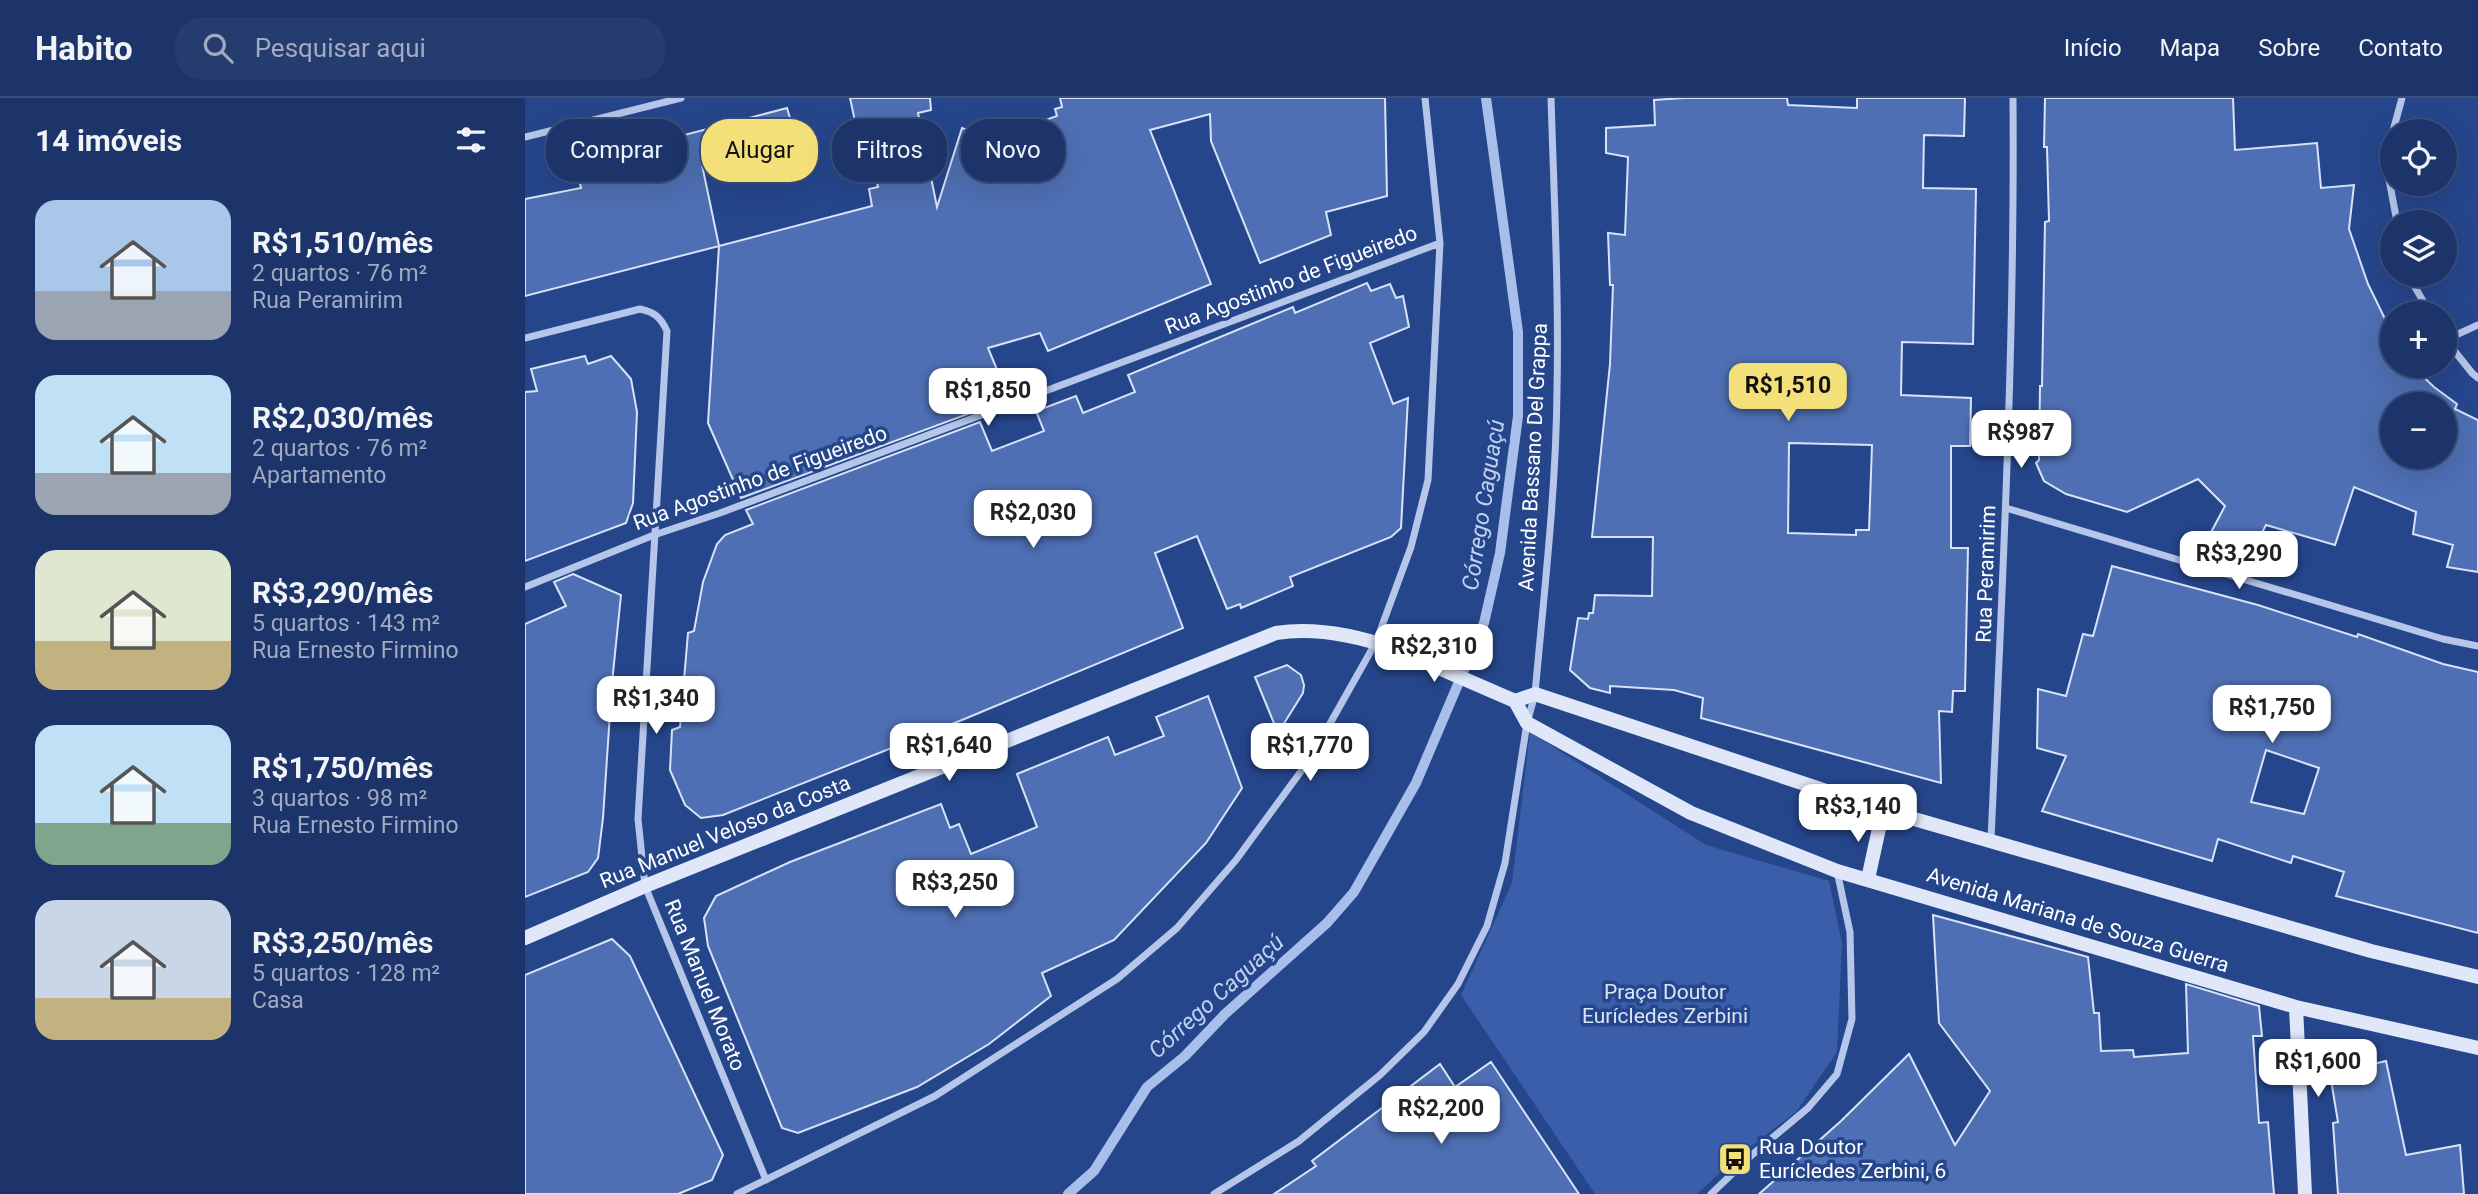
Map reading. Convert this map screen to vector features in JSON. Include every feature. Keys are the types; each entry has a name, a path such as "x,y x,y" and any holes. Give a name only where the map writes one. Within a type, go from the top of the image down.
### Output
{"main road":[{"name":"Rua Manuel Veloso da Costa","path":"525,938 1276,633 1313,631 1376,642 1515,701"},
{"path":"1527,723 1515,701 1535,694 1883,810 2371,951 2478,977"},
{"name":"Avenida Mariana de Souza Guerra","path":"1527,723 1691,813 1837,872 1869,875 2296,1006 2478,1048"},
{"path":"1869,875 1883,810"},
{"path":"2296,1006 2305,1194"}],"street":[{"path":"525,137 681,98"},
{"path":"737,1194 935,1096 1117,979 1177,928 1236,860 1310,759 1376,642 1411,547 1428,480 1440,243 1425,98"},
{"name":"Avenida Bassano Del Grappa","path":"1214,1194 1299,1141 1380,1075 1424,1032 1458,984 1487,926 1505,863 1527,723 1535,694 1553,492 1557,391 1551,98"},
{"name":"Rua Peramirim","path":"1991,841 2006,508 2014,213 2013,98"},
{"path":"2397,119 2402,98"},
{"name":"Rua Agostinho de Figueiredo","path":"525,587 654,535 720,513 1440,243"},
{"name":"Rua Manuel Morato","path":"525,338 640,309 652,312 662,320 667,331 638,819 645,887 766,1180"},
{"path":"2457,334 2478,325"},
{"path":"2457,354 2478,378"},
{"path":"2006,508 2443,639 2478,646"},
{"path":"1711,1194 1808,1108 1837,1074 1852,1019 1850,932 1837,872"}],"green space":[{"name":"Praça Doutor Eurícledes Zerbini","path":"1530,732 1706,845 1829,881 1842,943 1837,1052 1796,1112 1736,1158 1697,1194 1595,1194 1461,995 1512,883"}],"building":[{"path":"850,98 930,98 931,110 918,113 919,119 854,119"},
{"path":"1060,98 1385,98 1387,196 1326,212 1331,235 1260,263 1211,141 1210,114 1150,130 1211,284 1048,351 1040,333 988,348 998,372 965,384 976,411 741,498 708,423 719,246 872,206 869,189 878,187 877,182 932,182 937,207 961,131 961,182 1065,182 1065,119 1049,119 1057,116 1055,109 1062,107"},
{"path":"1787,98 1788,105 1857,108 1857,98 1965,98 1964,136 1924,135 1923,188 1976,189 1973,344 1902,342 1901,395 1971,398 1970,446 1951,446 1951,548 1968,548 1965,691 1953,691 1952,712 1939,711 1941,783 1701,718 1703,698 1674,690 1610,686 1610,693 1590,688 1570,670 1578,618 1588,619 1589,613 1593,613 1595,595 1652,596 1653,537 1592,537 1610,364 1613,285 1610,285 1608,233 1625,235 1628,157 1606,153 1606,128 1655,125 1654,100","holes":["1789,443 1872,445 1869,530 1856,530 1856,535 1788,533"]},
{"path":"2045,98 2233,98 2235,150 2317,143 2321,188 2354,185 2349,229 2368,284 2380,309 2380,378 2425,378 2441,392 2380,392 2380,469 2457,469 2457,410 2478,420 2478,572 2447,567 2453,545 2413,534 2416,512 2354,487 2335,545 2266,525 2252,552 2208,538 2225,506 2198,479 2127,512 2066,494 2044,481 2036,463 2039,460 2042,386 2045,222 2049,221 2047,147 2044,147"},
{"path":"787,108 790,119 745,119"},
{"path":"701,131 701,182 706,182 719,246 525,296 525,199 581,188 580,182 687,182 687,134"},
{"path":"1367,283 1371,291 1390,284 1396,298 1403,296 1409,327 1370,343 1393,404 1408,398 1401,528 1391,537 1290,577 1293,586 1241,608 1240,604 1227,609 1197,536 1155,553 1183,628 723,815 701,818 685,805 670,770 672,730 680,727 688,633 694,631 703,582 717,544 725,535 753,524 746,510 980,422 992,451 1044,431 1036,411 1076,396 1083,413 1135,392 1128,375 1293,307 1295,313"},
{"path":"585,356 588,364 611,356 631,379 637,412 633,503 626,523 525,561 525,392 537,391 531,369"},
{"path":"2112,566 2258,605 2357,637 2358,634 2443,664 2478,672 2478,933 2336,896 2344,872 2293,856 2291,863 2218,839 2212,861 2042,811 2066,756 2037,748 2038,689 2066,696 2083,634 2093,636","holes":["2266,750 2319,768 2304,814 2251,802"]},
{"path":"573,574 621,595 598,858 588,872 525,897 525,624 566,606 554,582"},
{"path":"1287,665 1301,675 1303,693 1278,733 1255,677"},
{"path":"1208,696 1242,788 1206,843 1114,940 1042,973 1051,996 989,1044 917,1087 798,1133 782,1128 708,946 704,918 716,896 790,862 941,804 950,828 959,824 971,854 1037,827 1017,774 1108,737 1115,755 1164,736 1156,717"},
{"path":"1933,915 2088,957 2094,1013 2099,1013 2101,1051 2133,1050 2134,1057 2188,1053 2186,984 2259,1006 2262,1036 2253,1036 2259,1123 2268,1122 2274,1194 1759,1194 1841,1121 1909,1054 1955,1145 1990,1091 1939,1023"},
{"path":"612,939 630,956 723,1155 712,1180 678,1194 525,1194 525,975"},
{"path":"2386,1061 2406,1155 2460,1145 2464,1194 2338,1194 2333,1123 2338,1122 2330,1074"},
{"path":"1491,1062 1579,1194 1274,1194 1316,1166 1312,1161 1440,1064 1455,1087"}],"waterway":[{"name":"Córrego Caguaçú","path":"1068,1194 1094,1171 1147,1087 1185,1056 1225,1014 1327,923 1354,892 1416,783 1484,623 1500,553 1518,416 1518,332 1486,98"}],"place":[{"name":"Rua Doutor Eurícledes Zerbini, 6","path":"1735,1159"}]}
